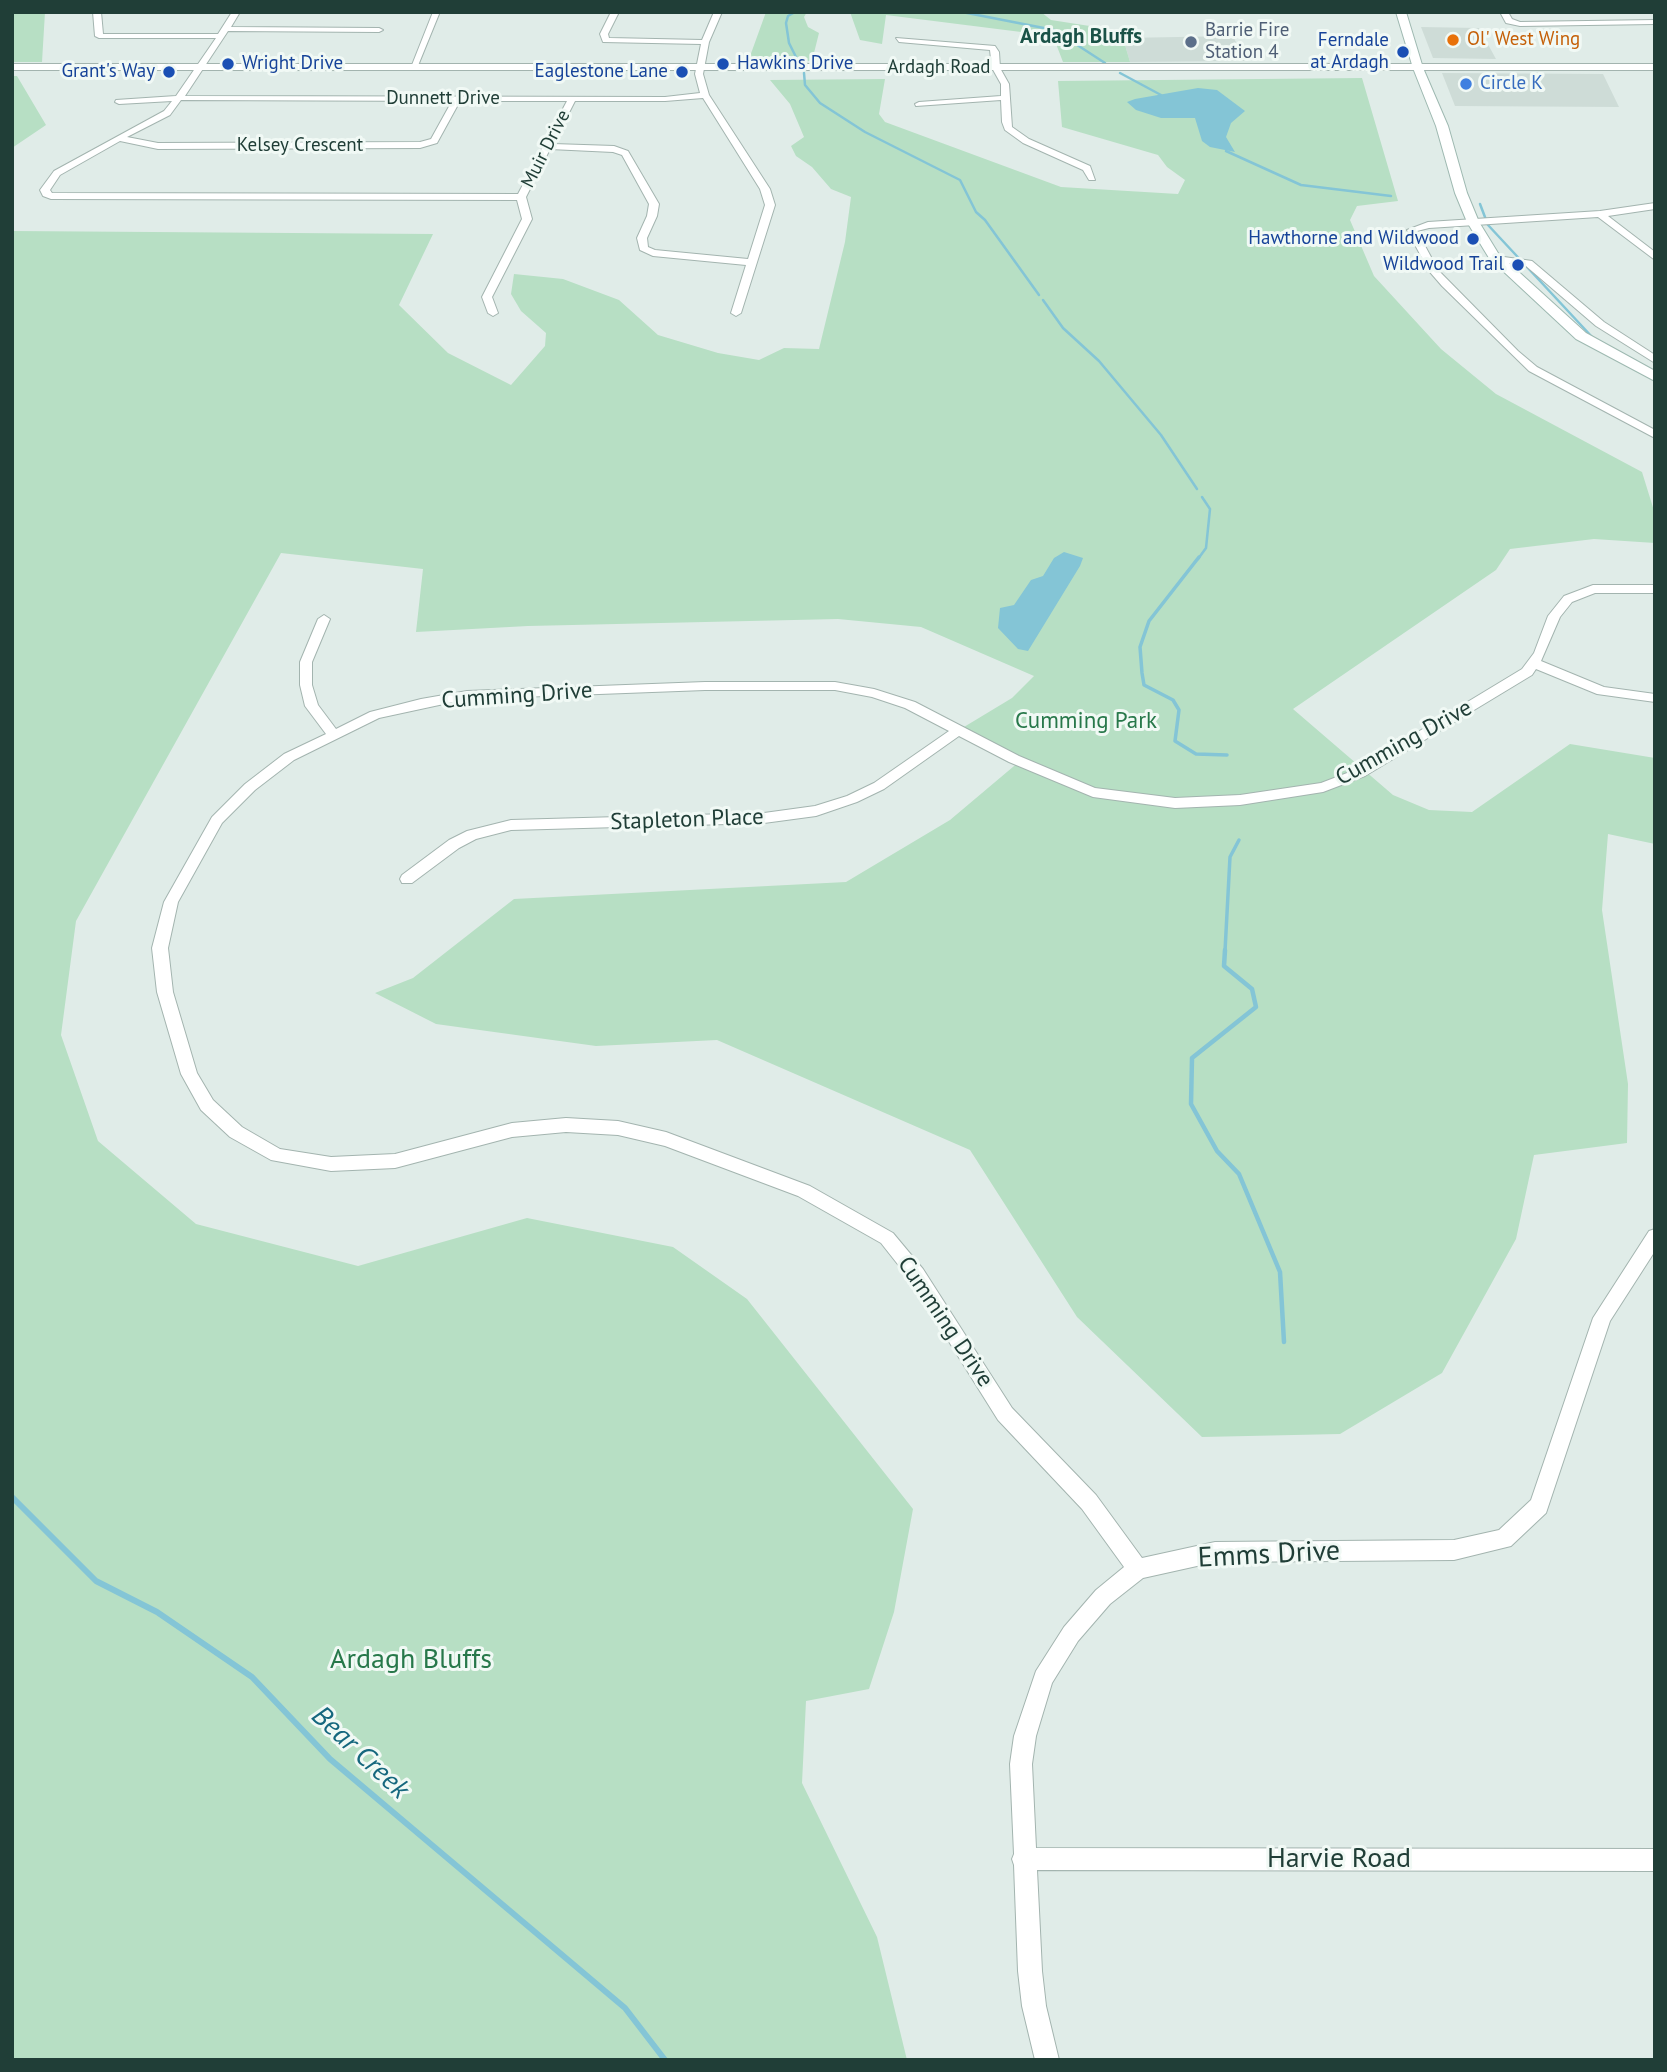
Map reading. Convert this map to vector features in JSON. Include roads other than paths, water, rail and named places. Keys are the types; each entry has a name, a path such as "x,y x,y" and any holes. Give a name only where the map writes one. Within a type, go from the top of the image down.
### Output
{"main road":[{"path":"1401,12 1418,68 1442,127 1461,193 1473,222 1497,258 1581,336 1655,377"}],"street":[{"path":"97,12 99,36 379,30"},
{"path":"236,12 180,98 167,113 57,173 45,190 46,194 521,197"},
{"path":"615,12 604,34 606,40 705,42"},
{"path":"718,12 705,42 699,68 705,95 765,189 770,205 736,313"},
{"path":"1504,12 1509,22 1524,24 1655,22"},
{"path":"413,68 435,14"},
{"path":"899,40 988,47 995,52 996,68 1005,84 1006,122 1013,133 1087,168 1092,178"},
{"name":"Ardagh Road","path":"12,67 1655,67"},
{"name":"Dunnett Drive","path":"119,102 180,98 666,99 705,95"},
{"path":"919,104 966,98 1005,98"},
{"name":"Kelsey Crescent","path":"118,138 158,146 419,145 434,141 457,99"},
{"name":"Muir Drive","path":"493,313 487,297 527,219 521,197 572,99"},
{"path":"547,146 614,149 625,153 654,204 652,216 642,238 643,247 653,253 750,262"},
{"path":"1655,206 1600,214 1428,225 1412,230 1434,271 1445,284 1533,369 1655,435"},
{"path":"1600,214 1655,257"},
{"path":"1497,258 1529,263 1600,324 1655,360"},
{"name":"Cumming Drive","path":"1139,1569 1089,1502 1005,1414 917,1275 887,1238 804,1191 666,1139 618,1128 566,1125 512,1130 395,1161 331,1164 277,1155 236,1132 207,1105 189,1074 165,992 160,948 171,902 217,820 250,787 289,757 375,715 421,703 467,695 705,686 835,686 874,693 910,705 1014,759 1093,792 1175,803 1240,800 1324,787 1360,773 1527,672 1540,653 1554,616 1568,599 1593,589 1655,589"},
{"path":"324,619 306,662 306,685 312,706 334,735"},
{"path":"1534,663 1595,689 1623,696 1655,698"},
{"name":"Stapleton Place","path":"407,879 454,844 472,835 511,825 764,818 816,811 852,799 879,786 959,730"},
{"name":"Emms Drive","path":"1047,2060 1034,2006 1023,1859 1021,1764 1025,1736 1043,1678 1087,1612 1139,1569 1216,1552 1454,1550 1504,1539 1539,1506 1602,1318 1655,1236"},
{"name":"Harvie Road","path":"1023,1859 1655,1860"}],"water":[{"path":"1198,88 1217,90 1245,111 1231,123 1226,137 1235,152 1210,147 1202,141 1195,118 1161,118 1136,110 1127,102"},
{"path":"1064,552 1083,558 1080,566 1028,651 1018,649 998,628 1000,608 1014,605 1031,580 1043,576 1054,558"}],"waterway":[{"path":"795,12 788,16 786,23 789,43 797,59"},
{"path":"962,12 1054,30 1105,63"},
{"path":"804,73 805,85 820,103 865,132 960,180 976,212 985,220 1039,295"},
{"path":"1120,73 1161,95"},
{"path":"1226,151 1301,185 1391,196"},
{"path":"1480,204 1488,225 1593,338"},
{"path":"1043,300 1063,328 1099,361 1161,435 1197,489"},
{"path":"1198,559 1206,548 1210,509 1202,497"},
{"path":"1199,557 1149,621 1140,647 1142,673 1144,685 1173,700 1179,710 1175,741 1196,754 1227,755"},
{"path":"1225,951 1230,857 1239,840"},
{"path":"1225,950 1224,966 1252,989 1256,1007 1192,1058 1191,1104 1217,1151 1239,1174 1280,1272 1284,1342"},
{"name":"Bear Creek","path":"12,1497 96,1581 157,1612 252,1677 330,1759 625,2008 665,2060"}],"place":[{"name":"Ol' West Wing","path":"1453,40"},
{"name":"Barrie Fire Station 4","path":"1191,42"},
{"name":"Ferndale at Ardagh","path":"1403,52"},
{"name":"Wright Drive","path":"228,64"},
{"name":"Hawkins Drive","path":"723,64"},
{"name":"Grant's Way","path":"169,72"},
{"name":"Eaglestone Lane","path":"682,72"},
{"name":"Circle K","path":"1466,84"},
{"name":"Hawthorne and Wildwood","path":"1473,239"},
{"name":"Wildwood Trail","path":"1518,265"}],"district":[{"name":"Ardagh Bluffs","path":"1081,37"}],"park label":[{"name":"Cumming Park","path":"1086,721"}]}
